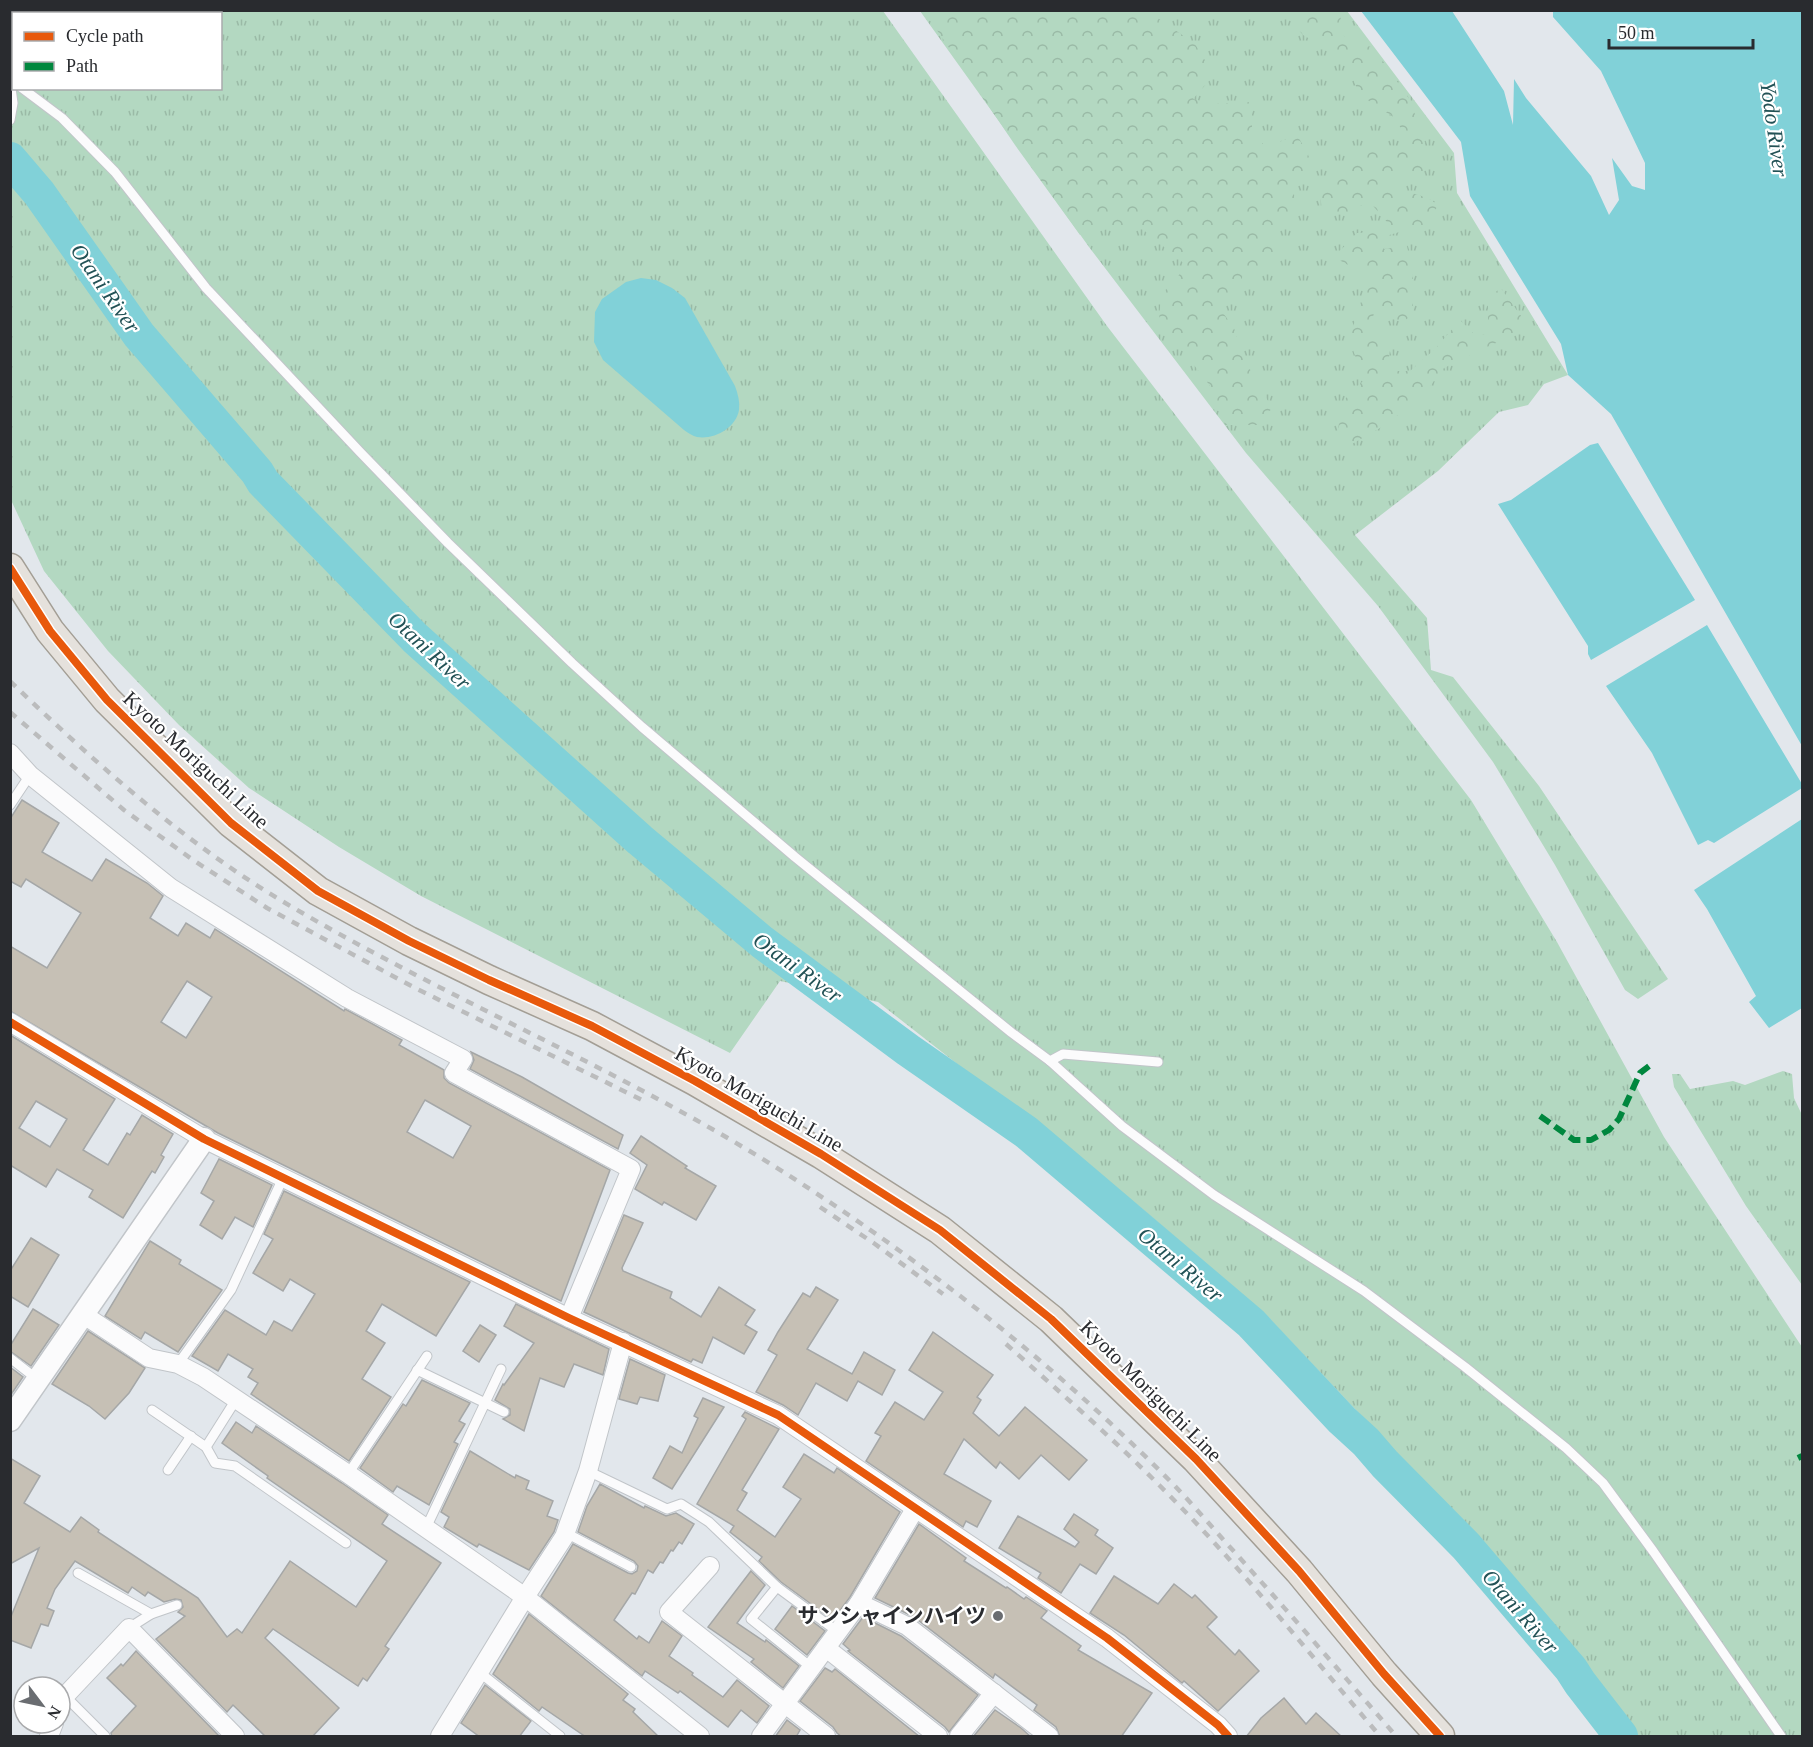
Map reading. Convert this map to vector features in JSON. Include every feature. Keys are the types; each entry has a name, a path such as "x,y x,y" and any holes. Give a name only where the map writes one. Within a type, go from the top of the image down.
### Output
{"main road":[{"name":"Kyoto Moriguchi Line","path":"10,568 50,632 107,700 223,815 318,891 449,961 592,1026 695,1081 811,1149 940,1230 1052,1319 1196,1459 1299,1571 1384,1674 1440,1737"},
{"path":"10,593 17,597 50,632"}],"street":[{"path":"10,753 30,775 171,888 347,998 463,1059 454,1073 631,1169 569,1318"},
{"path":"10,1022 204,1139 569,1318 778,1415 1107,1638 1218,1725 1228,1737"},
{"path":"10,1420 204,1139"},
{"path":"84,1315 149,1358 178,1364 237,1398 348,1474 525,1597 700,1737"},
{"path":"440,1737 566,1533 588,1471 623,1342"},
{"path":"761,1737 859,1603 915,1509"},
{"path":"710,1566 704,1586 669,1612 826,1737"},
{"path":"859,1603 908,1626 1049,1737"},
{"path":"72,1692 129,1628 235,1737"},
{"path":"826,1648 938,1737"},
{"path":"959,1737 994,1693"}],"lane":[{"path":"10,120 13,103 11,80"},
{"path":"25,90 62,118 115,172 206,288 360,452 456,551 642,727 795,857 1012,1033 1050,1061 1122,1126 1214,1195 1364,1291 1465,1367 1566,1448 1609,1492 1653,1551 1780,1737"},
{"path":"10,805 30,775"},
{"path":"1050,1061 1064,1054 1158,1062"},
{"path":"178,1364 231,1290 283,1178"},
{"path":"348,1474 427,1356"},
{"path":"10,1358 39,1379"},
{"path":"426,1528 501,1369"},
{"path":"417,1370 504,1412"},
{"path":"206,1447 237,1398"},
{"path":"152,1410 206,1447 215,1463 235,1466 346,1543"},
{"path":"168,1470 191,1436"},
{"path":"588,1471 667,1509 681,1504 709,1522 777,1587 838,1632"},
{"path":"566,1533 631,1567"},
{"path":"78,1573 151,1614"},
{"path":"777,1587 751,1619 812,1668"},
{"path":"129,1628 151,1614 177,1605"},
{"path":"479,1672 560,1737"},
{"path":"72,1710 105,1737"}],"green space":[{"path":"10,11 883,11 1107,326 1471,800 1557,942 1664,1137 1802,1347 1802,1736 1638,1736 1494,1556 1267,1316 1140,1207 878,1002 780,981 730,1053 421,896 339,847 249,788 179,725 108,651 44,571 11,500"},
{"path":"920,11 1347,11 1454,153 1457,193 1568,375 1544,384 1528,405 1499,412 1438,471 1355,535 1427,618 1431,670 1453,677 1539,786 1668,979 1638,999 1625,990 1555,865 1493,762 1378,606 1246,453 1089,247"},
{"path":"924,11 1148,11 1195,44 1214,75 1193,99 1212,104 1252,102 1252,132 1266,147 1297,135 1308,154 1312,177 1292,174 1296,214 1270,233 1277,248 1269,262 1245,272 1235,291 1218,306 1234,328 1244,359 1272,408 1259,425 1225,425 1211,387 1159,320 1161,295 1187,266 1135,223 1080,235 1015,145"},
{"path":"1283,11 1341,11 1340,32 1353,44 1373,47 1410,100 1425,143 1423,176 1403,174 1386,185 1428,198 1438,205 1426,228 1406,230 1386,236 1384,249 1407,246 1413,276 1413,314 1403,322 1375,313 1369,322 1390,350 1387,371 1410,371 1435,349 1460,320 1475,335 1488,334 1488,304 1500,287 1529,327 1444,368 1420,399 1380,428 1345,448 1337,435 1344,400 1364,380 1349,339 1369,277 1334,257 1357,233 1378,232 1387,222 1369,201 1346,214 1322,215 1320,189 1347,162 1372,143 1406,148 1398,120 1360,95 1344,59 1303,35"},
{"path":"1783,1071 1792,1074 1794,1098 1802,1115 1802,1285 1746,1206 1674,1087 1672,1074 1680,1074 1690,1089 1733,1081 1745,1085"}],"water":[{"name":"Yodo River","path":"1361,11 1452,11 1504,91 1513,125 1514,79 1526,98 1591,176 1609,215 1619,200 1612,158 1632,186 1645,190 1645,163 1601,71 1553,17 1553,11 1802,11 1802,746 1611,414 1568,375 1561,344 1470,196 1461,142"},
{"path":"641,278 656,280 685,298 735,386 739,404 737,416 729,427 717,435 697,437 684,430 603,360 594,342 595,312 602,299 626,282"},
{"path":"1598,443 1695,600 1591,660 1588,646 1498,504 1511,500 1590,445"},
{"path":"1707,625 1802,784 1802,788 1714,843 1708,840 1698,845 1652,753 1606,686"},
{"path":"1802,819 1802,1008 1769,1028 1749,1002 1756,996 1694,890"}],"building":[{"path":"22,800 59,823 42,852 92,881 106,859 147,883 163,896 150,918 178,936 186,923 210,938 215,929 344,1011 345,1009 402,1040 399,1045 444,1070 444,1078 449,1083 610,1170 561,1301 218,1133 10,1011 10,946 47,968 81,913 26,879 21,887 10,881 10,819","holes":["187,981 212,997 186,1038 161,1022","425,1100 471,1126 453,1158 407,1132"]},
{"path":"10,1035 115,1099 83,1150 108,1165 127,1133 130,1135 142,1115 173,1134 161,1155 164,1157 155,1173 152,1171 123,1218 89,1197 93,1190 57,1169 46,1187 10,1165","holes":["36,1101 67,1119 50,1147 19,1128"]},
{"path":"471,1052 522,1077 623,1135 618,1149 470,1069 474,1060"},
{"path":"641,1136 687,1166 685,1168 716,1186 696,1220 664,1202 662,1205 635,1189 647,1165 630,1153"},
{"path":"219,1159 272,1185 253,1227 235,1217 222,1239 200,1225 214,1201 201,1193"},
{"path":"284,1191 470,1282 436,1336 382,1304 366,1331 385,1343 362,1379 391,1397 349,1461 251,1394 258,1383 248,1377 253,1369 228,1354 218,1371 192,1356 225,1310 266,1335 274,1321 292,1331 315,1294 290,1279 283,1291 253,1273 273,1239 264,1234"},
{"path":"624,1215 643,1223 622,1268 623,1271 672,1292 670,1298 701,1317 719,1287 755,1310 745,1325 757,1332 744,1354 713,1337 702,1363 693,1359 691,1362 584,1312"},
{"path":"31,1238 59,1255 28,1307 10,1296 10,1271"},
{"path":"150,1241 181,1260 179,1264 222,1290 178,1352 145,1332 141,1339 105,1316"},
{"path":"816,1287 838,1300 807,1349 852,1374 864,1352 895,1370 882,1395 858,1381 847,1401 816,1383 798,1415 756,1392 777,1355 768,1350 778,1332 803,1293 810,1297"},
{"path":"516,1304 609,1349 603,1375 574,1364 564,1387 540,1378 524,1431 503,1419 510,1415 510,1409 495,1400 503,1384 534,1343 504,1326"},
{"path":"33,1309 59,1325 31,1366 10,1351 10,1346"},
{"path":"480,1325 496,1335 479,1362 463,1351"},
{"path":"88,1331 145,1368 129,1393 105,1419 89,1406 52,1384"},
{"path":"933,1332 993,1375 977,1397 981,1400 973,1413 999,1436 1025,1407 1087,1460 1069,1480 1041,1455 1019,1479 1000,1462 996,1468 964,1439 944,1474 991,1501 977,1527 966,1521 963,1527 866,1461 881,1436 875,1433 895,1402 924,1420 943,1392 909,1370"},
{"path":"630,1359 665,1375 658,1401 640,1397 637,1404 619,1399"},
{"path":"10,1367 23,1377 10,1396"},
{"path":"422,1380 470,1403 459,1421 465,1424 454,1442 458,1444 429,1505 397,1486 393,1492 360,1468 403,1404 406,1406"},
{"path":"703,1398 724,1407 672,1489 653,1478 670,1446 682,1453 698,1418 694,1416"},
{"path":"745,1412 779,1429 742,1490 747,1493 737,1510 775,1537 801,1499 783,1487 804,1454 834,1473 837,1468 900,1512 850,1597 833,1620 781,1582 759,1561 762,1557 730,1532 734,1526 697,1504 746,1419 742,1416"},
{"path":"236,1422 252,1433 256,1426 342,1483 388,1515 382,1524 441,1563 385,1646 389,1649 367,1681 363,1678 358,1686 273,1629 265,1638 339,1708 312,1737 266,1737 233,1705 227,1712 156,1639 185,1616 178,1612 183,1607 181,1600 164,1602 148,1592 145,1596 132,1587 128,1593 75,1561 55,1589 47,1608 54,1611 48,1626 41,1624 31,1648 10,1640 10,1619 39,1548 10,1564 10,1458 40,1476 24,1503 70,1532 81,1517 99,1530 98,1532 198,1598 227,1637 237,1629 242,1633 290,1561 356,1607 387,1561 267,1478 268,1476 222,1443"},
{"path":"470,1451 515,1478 516,1475 529,1481 526,1489 553,1501 547,1516 558,1520 554,1532 529,1570 479,1544 477,1547 444,1527 449,1517 441,1512"},
{"path":"600,1484 644,1508 645,1506 666,1516 676,1513 694,1524 682,1544 679,1542 673,1551 671,1550 653,1573 648,1570 635,1594 632,1593 614,1620 637,1639 639,1636 649,1643 662,1621 682,1636 669,1656 693,1673 692,1675 723,1697 737,1680 769,1706 757,1723 741,1710 728,1727 680,1691 678,1693 645,1671 642,1676 541,1596 573,1544 628,1573 632,1574 637,1571 638,1566 634,1561 578,1532 587,1506"},
{"path":"1074,1514 1098,1530 1095,1535 1113,1548 1096,1574 1080,1564 1061,1593 1038,1578 1041,1573 999,1548 1018,1516 1075,1547 1079,1542 1064,1529"},
{"path":"919,1524 966,1558 964,1561 1047,1611 1041,1618 1081,1646 1078,1650 1152,1693 1121,1737 1060,1737 1056,1727 1034,1710 1037,1705 995,1674 993,1678 914,1617 875,1598"},
{"path":"751,1571 765,1585 737,1623 765,1642 766,1640 799,1666 783,1688 751,1662 754,1659 708,1627"},
{"path":"1114,1576 1158,1604 1174,1584 1192,1598 1195,1595 1217,1617 1207,1627 1235,1655 1239,1650 1259,1671 1218,1711 1184,1681 1182,1683 1124,1635 1090,1613"},
{"path":"792,1606 825,1631 807,1655 775,1629"},
{"path":"529,1614 628,1694 623,1700 635,1709 633,1712 659,1737 586,1737 542,1707 539,1711 493,1674"},
{"path":"863,1617 901,1636 978,1695 949,1732 848,1651 850,1650 843,1644"},
{"path":"136,1651 220,1737 112,1737 111,1733 136,1706 107,1678 121,1664 123,1666"},
{"path":"825,1668 832,1672 835,1669 920,1737 842,1737 800,1701"},
{"path":"485,1685 531,1721 519,1737 480,1737 461,1723"},
{"path":"1284,1698 1306,1724 1316,1713 1342,1737 1246,1737 1261,1718"},
{"path":"995,1710 1021,1728 1031,1737 973,1737"},
{"path":"787,1720 800,1730 796,1737 775,1737"}],"waterway":[{"name":"Otani River","path":"10,159 39,193 139,335 257,472 263,482 415,638 640,840 762,942 908,1050 1026,1132 1251,1323 1342,1420 1466,1546 1571,1669 1621,1736"}],"railway":[{"path":"10,681 138,797 205,850 241,875 277,898 400,967 589,1063 713,1130 828,1201 932,1275 1033,1354 1081,1396 1174,1485 1396,1736"},
{"path":"10,712 124,810 193,860 267,908 415,988 646,1102"},
{"path":"820,1207 943,1294"},
{"path":"1006,1344 1090,1419 1198,1525 1380,1736"}],"marked path":[{"path":"1540,1116 1574,1140 1591,1140 1609,1130 1619,1119 1640,1073 1653,1063"},
{"path":"1798,1458 1802,1456"}],"cycle path":[{"path":"10,568 50,631 107,700 231,823 318,891 409,941 592,1026 695,1081 821,1154 940,1230 1051,1319 1196,1459 1299,1571 1384,1674 1440,1736"},
{"path":"10,1022 204,1139 569,1318 778,1415 1107,1638 1218,1725 1228,1736"}],"place":[{"name":"サンシャインハイツ","path":"998,1616"}]}
